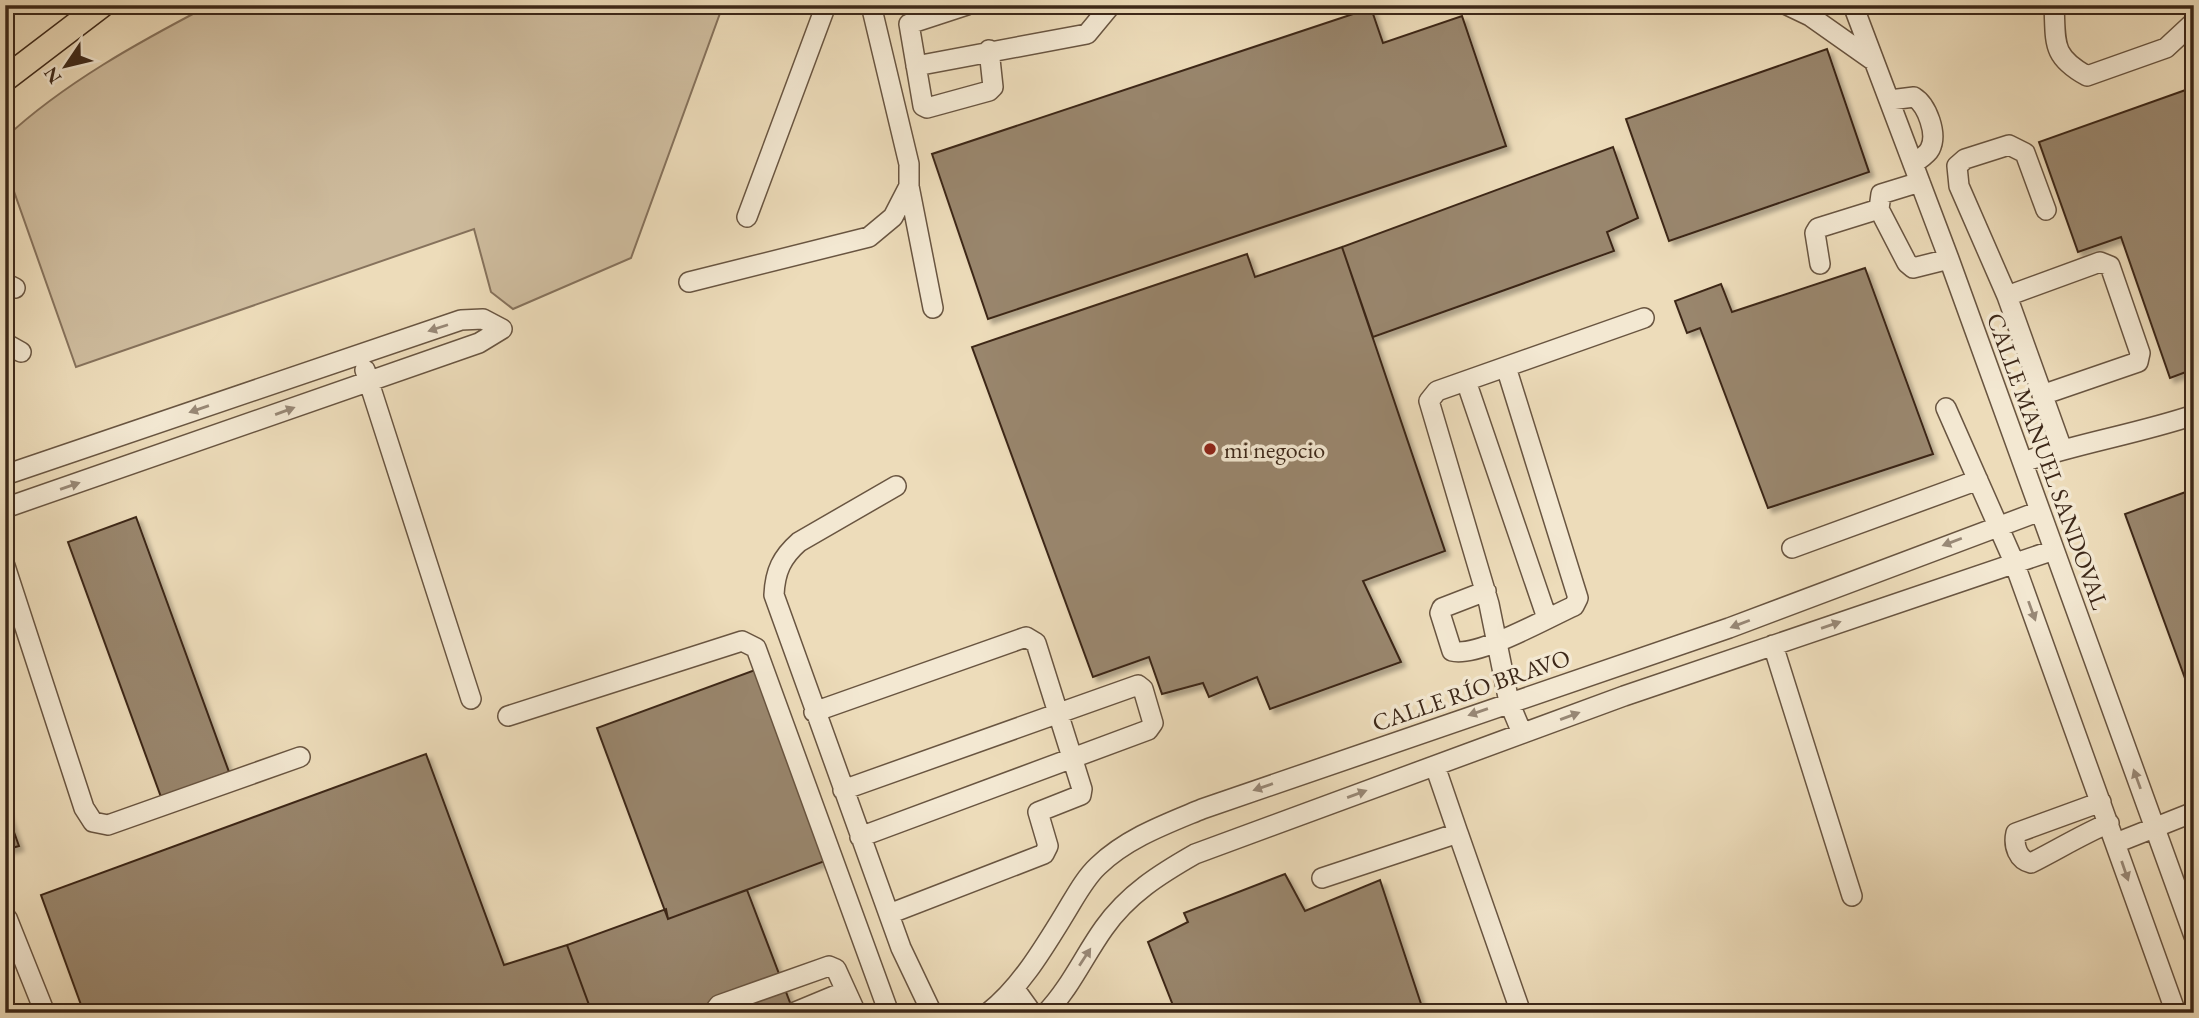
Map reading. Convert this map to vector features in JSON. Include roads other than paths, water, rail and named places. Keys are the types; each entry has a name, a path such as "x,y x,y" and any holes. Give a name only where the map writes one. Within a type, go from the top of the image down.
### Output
{"main road":[{"path":"5,79 102,5"}],"street":[{"path":"747,217 826,5"},
{"path":"871,5 909,164 909,186 933,308"},
{"path":"967,5 909,24 923,106 927,108 989,91 993,87 989,50"},
{"path":"916,66 989,50 1087,34 1111,5"},
{"path":"1787,5 1810,16 1871,59"},
{"name":"CALLE MANUEL SANDOVAL","path":"1853,5 1871,59 1890,100 1949,259 2194,936"},
{"path":"2054,5 2056,50 2067,65 2087,76 2166,48 2194,22"},
{"path":"1890,100 1914,97 1921,101 1934,136 1930,151 1916,173 1881,194 1879,209 1907,263 1913,268 1949,259"},
{"path":"2046,210 2025,153 2010,145 1965,159 1957,166 1959,186 2007,296 2062,449"},
{"path":"689,282 869,237 893,217 909,186"},
{"path":"1820,264 1815,233 1818,228 1879,209"},
{"path":"2007,296 2100,262 2110,266 2140,353 2138,362 2042,396"},
{"path":"1522,733 1509,702 1486,591 1429,406 1430,398 1437,391 1644,318"},
{"path":"5,475 461,320 483,319 502,329 479,343 5,508"},
{"path":"358,355 370,381 382,429 471,699"},
{"path":"1486,591 1442,608 1440,613 1452,651 1462,653 1498,639 1574,606 1578,598 1506,367"},
{"path":"1466,381 1547,618"},
{"path":"1946,408 2014,562 2176,1013"},
{"path":"2023,462 2062,449 2109,441 2194,415"},
{"path":"1792,548 1978,480"},
{"path":"896,486 799,542 778,568 774,594 814,712 889,914 932,1013"},
{"name":"CALLE RÍO BRAVO","path":"988,1013 1014,988 1096,867 1121,847 1202,809 1729,628 1998,524 2040,511"},
{"path":"1046,1013 1057,1001 1105,926 1154,877 1195,854 1625,696 2054,550"},
{"path":"5,566 84,808 93,822 108,825 300,757"},
{"path":"814,712 1026,637 1036,643 1082,793 1079,797 1038,812 1048,846 1044,854 889,914"},
{"path":"508,716 742,641 756,648 889,1013"},
{"path":"1773,645 1852,896"},
{"path":"1615,667 1625,696"},
{"path":"843,790 1138,685 1143,689 1153,723 1150,728 1072,760 860,837"},
{"path":"1435,766 1521,1013"},
{"path":"2101,802 2016,833 2014,841 2017,852 2024,861 2031,863 2067,845 2073,839 2109,823"},
{"path":"2116,843 2194,812"},
{"path":"1322,878 1458,833"},
{"path":"7,918 45,1013"},
{"path":"713,1013 719,1005 829,966 836,969 856,1013"},
{"path":"1014,988 1032,1013"},
{"path":"793,1013 846,992"}],"place":[{"name":"mi negocio","path":"1210,449"}]}
